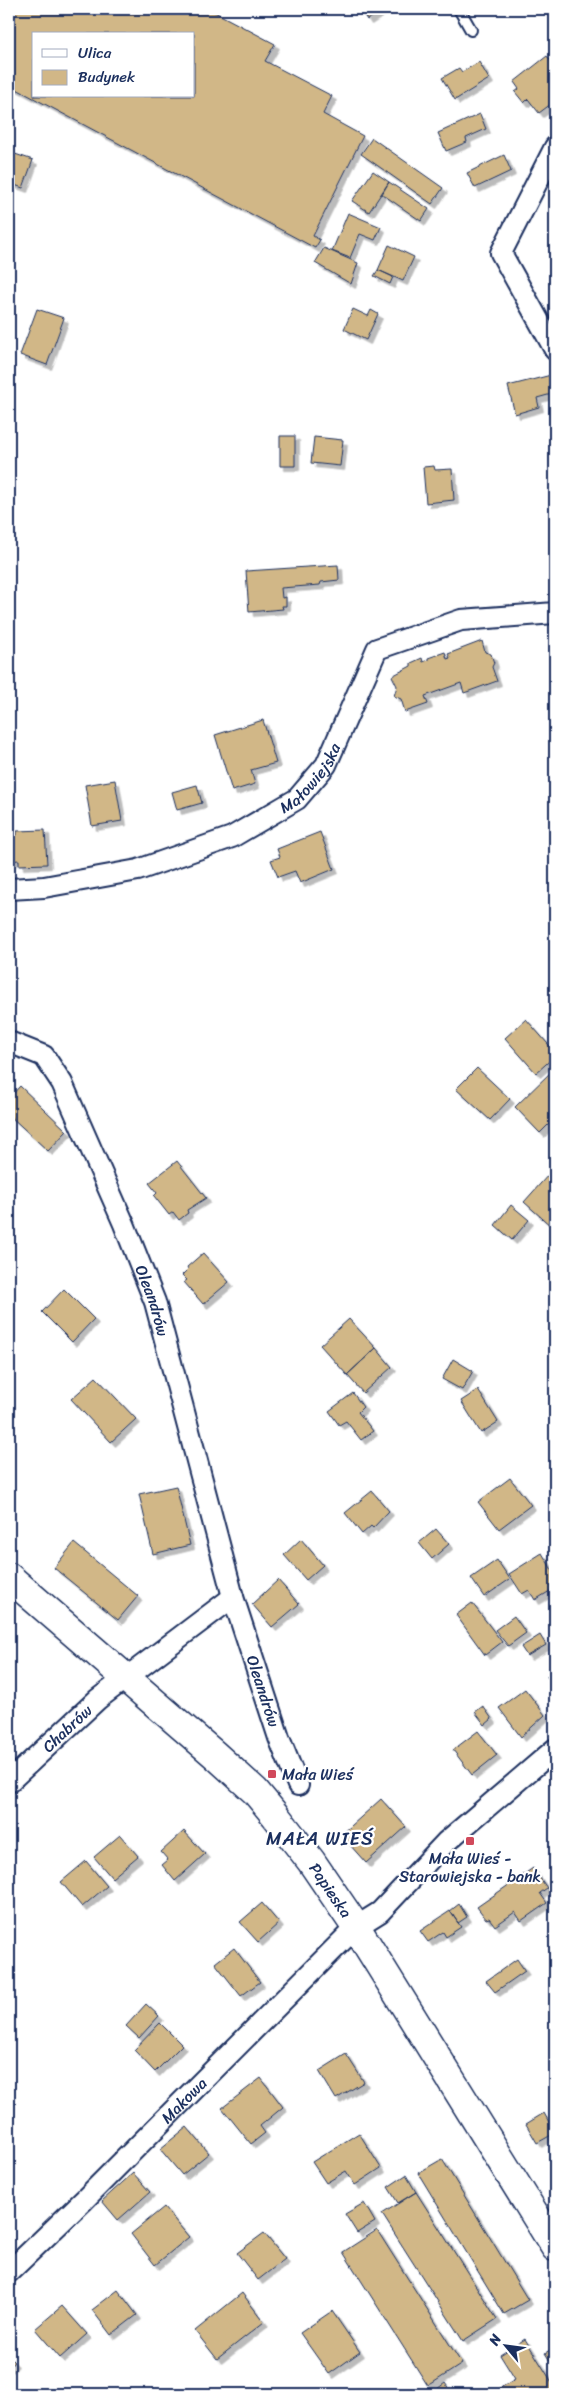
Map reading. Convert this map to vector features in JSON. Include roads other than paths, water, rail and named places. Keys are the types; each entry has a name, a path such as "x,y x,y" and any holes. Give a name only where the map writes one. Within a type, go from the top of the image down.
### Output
{"street":[{"path":"555,146 501,253 555,350"},
{"name":"Małowiejska","path":"9,889 44,887 138,870 232,837 297,799 326,766 377,649 461,620 555,613"},
{"name":"Oleandrów","path":"9,1042 44,1056 62,1083 128,1233 155,1302 233,1598 279,1738 298,1785"},
{"name":"Papieska","path":"9,1577 128,1677 255,1791 311,1861 356,1927 555,2247"},
{"path":"128,1677 233,1598"},
{"name":"Chabrów","path":"9,1782 98,1699 128,1677"},
{"name":"Makowa","path":"9,2272 84,2200 356,1927 380,1912 446,1842 555,1748"}],"lane":[{"path":"459,9 471,30"}],"place":[{"name":"Mała Wieś","path":"272,1774"},
{"name":"Mała Wieś - Starowiejska - bank","path":"470,1841"}],"district":[{"name":"MAŁA WIEŚ","path":"320,1838"}]}
